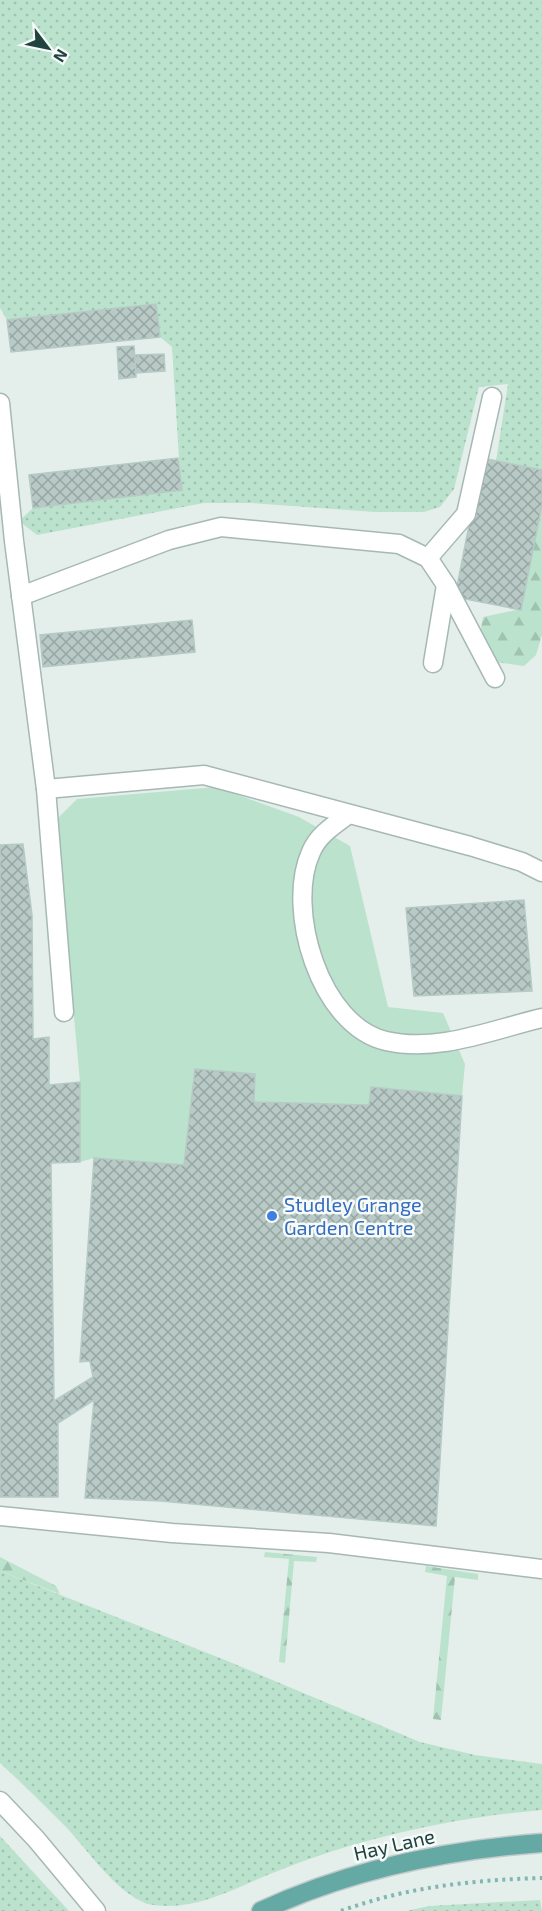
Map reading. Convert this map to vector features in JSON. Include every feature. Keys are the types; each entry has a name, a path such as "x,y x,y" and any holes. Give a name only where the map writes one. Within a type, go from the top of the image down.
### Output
{"main road":[{"name":"Hay Lane","path":"261,1911 325,1885 403,1863 470,1851 542,1843"}],"street":[{"path":"428,558 466,514 492,397"},
{"path":"0,403 21,596 46,789 63,1012"},
{"path":"21,596 169,540 221,527 399,544 428,558 446,585 495,678"},
{"path":"433,663 446,585"},
{"path":"46,789 204,775 470,846 522,862 542,872"},
{"path":"349,814 331,827 312,850 305,866 303,891 306,935 316,967 328,995 349,1020 363,1032 384,1041 418,1046 455,1040 542,1018"},
{"path":"0,1516 172,1533 415,1551 542,1569"},
{"path":"0,1802 36,1839 96,1911"}],"path":[{"path":"340,1911 413,1890 462,1882 542,1878"}],"green space":[{"path":"0,0 542,0 542,470 496,461 508,384 479,387 454,489 440,507 424,512 375,512 251,503 204,503 37,535 19,521 33,508 181,490 172,347 160,337 156,304 7,320 0,308"},
{"path":"542,504 542,635 536,655 524,666 495,662 480,633 483,617 521,609"},
{"path":"216,787 299,817 350,846 388,1007 443,1013 465,1064 462,1096 371,1087 369,1105 254,1102 255,1074 195,1069 184,1165 94,1158 80,1162 80,1082 56,820 77,799"},
{"path":"265,1552 317,1557 316,1562 294,1561 285,1663 279,1662 289,1559 264,1557"},
{"path":"0,1557 56,1586 60,1594 0,1571"},
{"path":"426,1566 478,1574 478,1580 455,1577 441,1720 433,1719 447,1576 425,1572"},
{"path":"0,1571 225,1660 420,1742 475,1755 542,1764 542,1810 429,1826 356,1844 284,1868 224,1894 199,1902 174,1906 147,1904 123,1890 65,1826 0,1763"},
{"path":"0,1836 69,1911 0,1911"},
{"path":"540,1900 542,1911 406,1911 429,1906"}],"building":[{"path":"156,304 160,337 11,352 7,320"},
{"path":"134,346 136,377 119,379 117,347"},
{"path":"164,354 165,371 136,373 135,355"},
{"path":"178,458 182,490 33,508 29,475"},
{"path":"482,458 542,470 542,505 521,610 455,597"},
{"path":"192,620 195,652 43,667 40,635"},
{"name":"Studley Grange Garden Centre","path":"23,844 32,915 33,1039 49,1037 49,1085 80,1082 80,1162 51,1163 54,1401 93,1377 90,1361 80,1362 94,1158 184,1165 195,1069 255,1074 254,1102 369,1105 371,1087 462,1096 436,1526 161,1501 85,1498 94,1400 58,1423 58,1497 0,1497 0,845"},
{"path":"524,900 532,991 414,996 406,908"}],"place":[{"name":"Studley Grange Garden Centre","path":"272,1216"}]}
